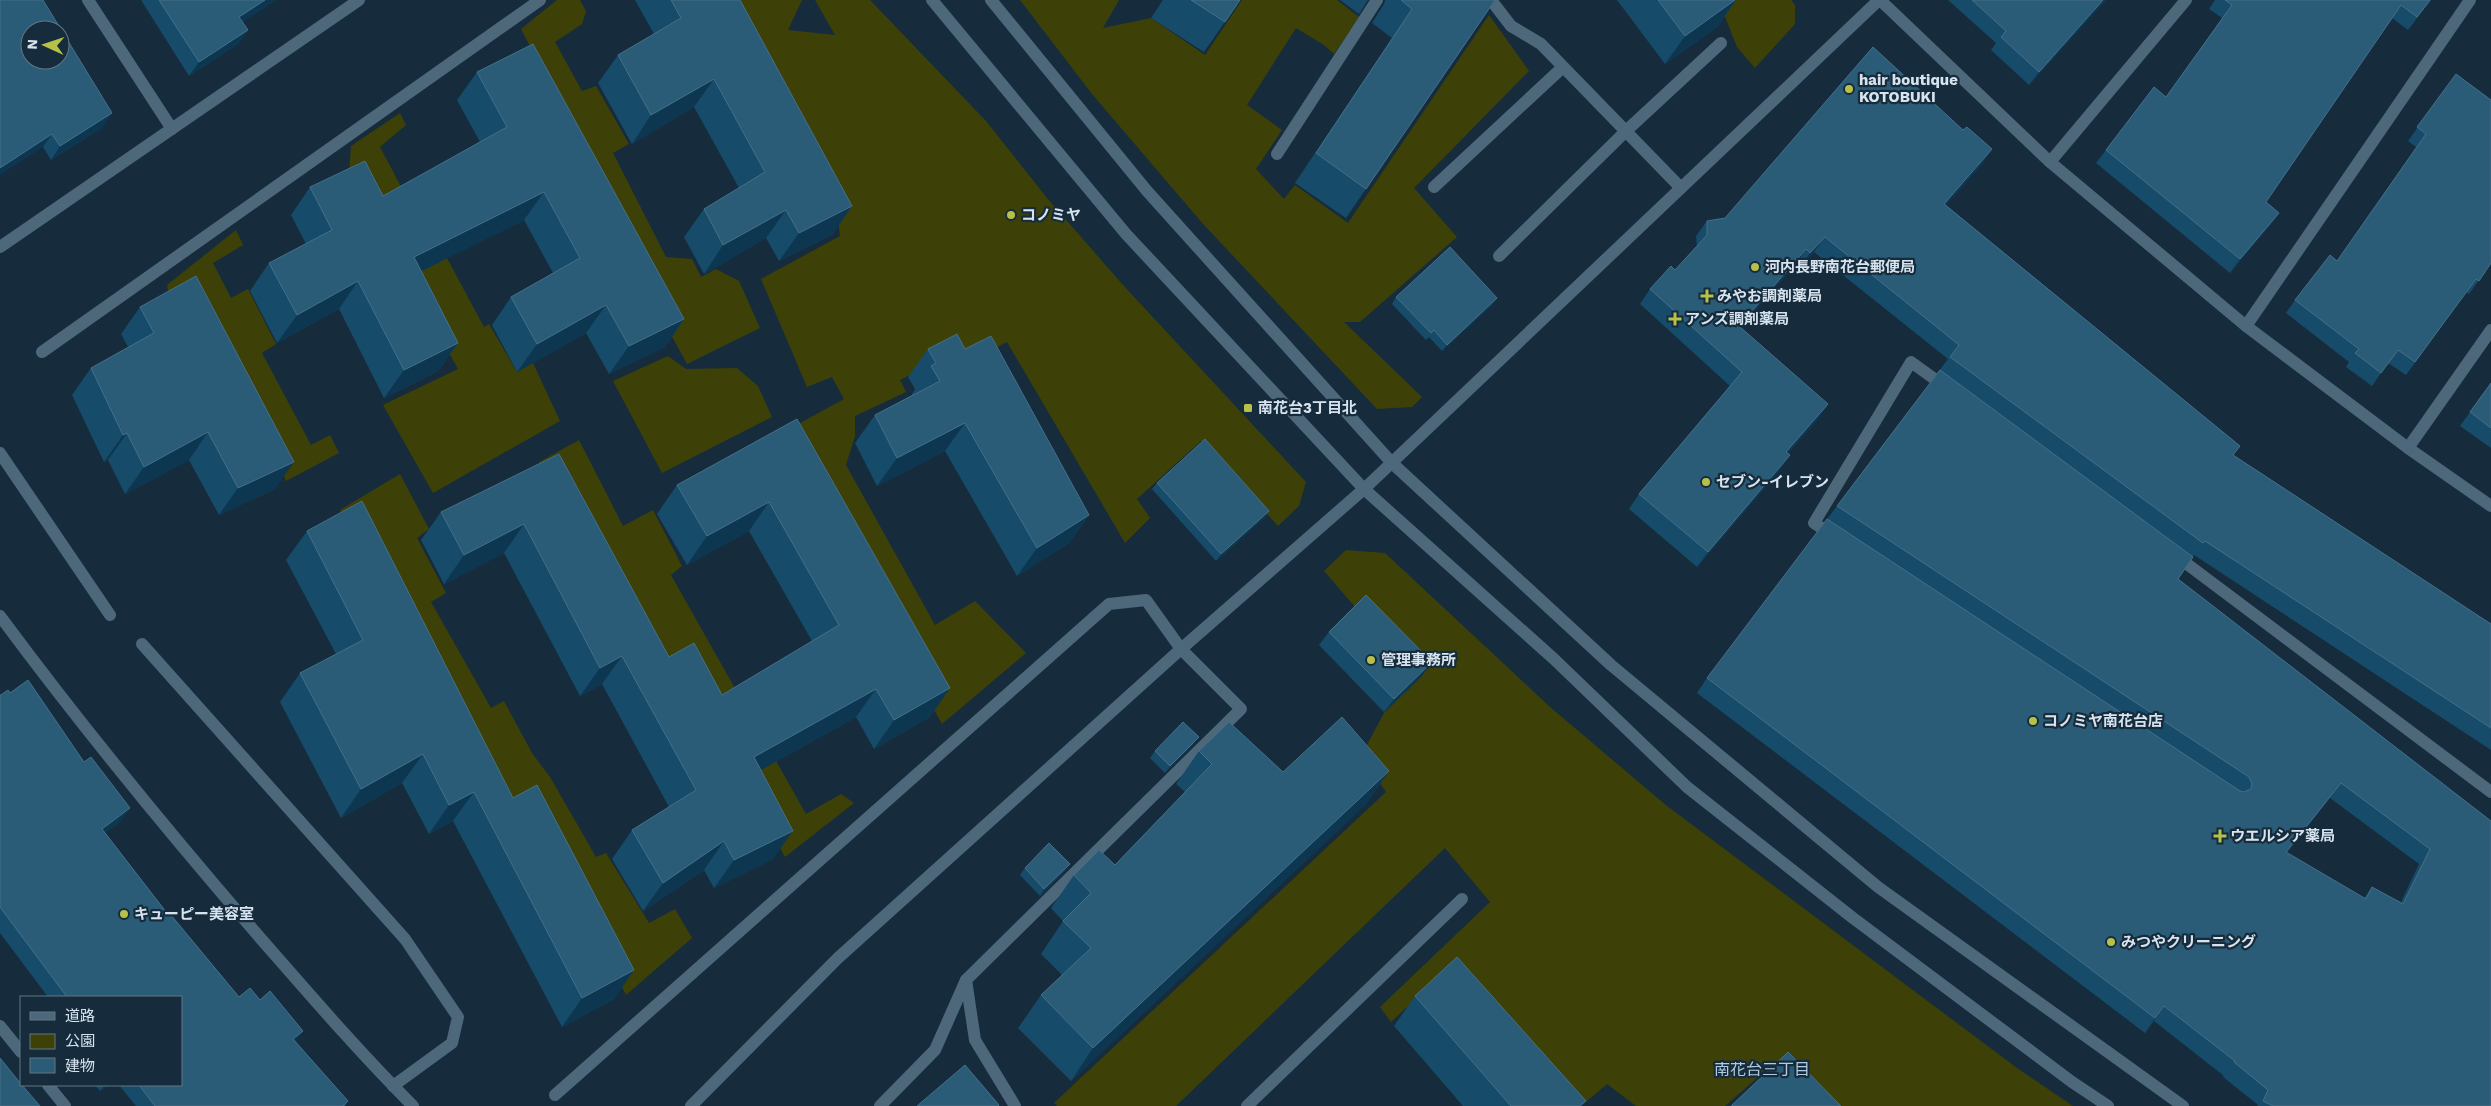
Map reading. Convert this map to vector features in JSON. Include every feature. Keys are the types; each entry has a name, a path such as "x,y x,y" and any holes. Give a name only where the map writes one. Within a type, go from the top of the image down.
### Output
{"street":[{"path":"88,0 172,129"},
{"path":"0,247 358,0"},
{"path":"42,352 540,0"},
{"path":"932,0 1126,234 1364,489 1554,659 1687,787 1861,924 2072,1082 2108,1106"},
{"path":"991,0 1146,191 1392,463 1611,665 1878,887 2183,1106"},
{"path":"1277,154 1377,0"},
{"path":"1491,0 1512,26 1541,44 1681,188"},
{"path":"691,1106 838,958 1181,649 1364,489 1879,0 2050,162 2246,326 2408,448 2491,506"},
{"path":"2050,162 2186,0"},
{"path":"2246,326 2470,0"},
{"path":"1499,256 1626,131 1721,43"},
{"path":"1434,186 1563,67"},
{"path":"2408,448 2491,330"},
{"path":"1847,545 1814,523 1911,362 1957,395"},
{"path":"0,453 110,615"},
{"path":"2167,550 2491,792"},
{"path":"555,1095 1109,604 1146,600 1181,649 1240,709 966,980 934,1050 880,1106"},
{"path":"0,616 59,695 188,855 412,1106"},
{"path":"142,644 405,938 458,1017 452,1043 393,1086"},
{"path":"1248,1106 1462,899"},
{"path":"966,980 975,1040 1015,1106"},
{"path":"0,1026 20,1051"},
{"path":"49,1086 65,1106"}],"green space":[{"path":"557,0 580,0 586,11 582,24 555,42 582,91 596,86 629,144 613,153 666,257 692,259 701,277 716,269 739,281 760,328 687,364 523,65 534,54 521,29"},
{"path":"722,0 802,0 788,30 835,35 815,0 870,0 986,121 1047,198 1123,285 1306,482 1299,506 1278,526 1201,441 1137,499 1150,518 1125,543 1007,342 946,374 939,360 900,380 906,392 855,416 855,436 846,465 935,625 975,601 1026,653 942,724 782,433 844,399 832,377 807,387 761,279 840,236 837,214"},
{"path":"1020,0 1119,0 1103,28 1151,18 1205,55 1242,0 1337,0 1359,17 1334,54 1324,45 1296,28 1247,105 1282,130 1256,169 1284,199 1295,185 1348,223 1489,15 1529,71 1414,188 1457,237 1360,322 1344,322 1422,397 1412,407 1377,409 1204,225 1092,94"},
{"path":"1716,0 1791,0 1795,5 1795,24 1755,68 1737,47 1722,9"},
{"path":"400,113 406,125 380,147 406,196 412,193 484,327 489,324 517,372 533,363 560,421 433,493 383,405 458,369 349,173 351,146"},
{"path":"236,230 243,245 213,263 231,298 248,289 276,344 262,353 311,445 330,435 339,453 286,481 185,291 170,300 167,285"},
{"path":"668,356 686,369 737,368 758,386 772,417 662,473 613,381"},
{"path":"579,440 623,526 653,510 682,566 671,575 806,814 841,794 854,803 785,857 678,660 642,661 539,462"},
{"path":"400,474 429,529 417,538 446,593 431,602 491,708 504,701 532,753 550,777 596,857 606,853 649,923 675,909 692,938 626,995 529,810 500,802 340,510"},
{"path":"1346,550 1385,553 1550,707 1667,806 2017,1068 2073,1106 1840,1106 1809,1074 1772,1065 1725,1106 1636,1106 1607,1084 1581,1106 1435,981 1391,1022 1380,1007 1490,902 1445,848 1176,1106 1057,1106 1054,1103 1386,792 1361,756 1384,713 1422,676 1356,608 1324,571"}],"building":[{"path":"0,0 43,0 55,20 20,20 20,70 70,70 70,44 112,113 60,146 52,134 0,168"},
{"path":"159,0 265,0 239,17 248,30 199,62"},
{"path":"671,0 740,0 852,206 799,233 786,210 723,245 704,209 765,172 714,79 651,115 618,55 681,18"},
{"path":"1191,0 1240,0 1225,22"},
{"path":"1401,0 1495,0 1366,189 1316,153 1412,9"},
{"path":"1658,0 1735,0 1685,36"},
{"path":"1972,0 2103,0 2039,72 2001,37 2006,31"},
{"path":"2225,0 2430,0 2417,17 2401,5 2266,202 2279,213 2240,259 2106,150 2154,87 2166,97 2232,5"},
{"path":"533,44 684,319 629,346 606,305 537,344 511,297 580,258 544,192 414,257 458,343 404,370 358,281 297,315 269,263 332,230 310,187 365,161 383,196 507,127 477,72"},
{"path":"1873,47 1963,130 1967,127 1992,149 1944,204 2240,446 2233,455 2491,624 2491,728 2205,541 2203,543 1950,357 1959,345 1825,237 1810,253 1806,249 1739,326 1828,404 1786,452 1790,455 1708,552 1639,494 1742,372 1650,289 1671,266 1675,270 1707,235 1707,221 1725,218"},
{"path":"2456,74 2491,100 2491,263 2479,281 2476,279 2415,362 2398,350 2381,373 2355,353 2359,349 2295,300 2330,255 2337,261 2426,134 2417,127"},
{"path":"1450,247 1497,298 1447,345 1434,330 1431,333 1396,297"},
{"path":"196,276 294,462 238,488 208,432 144,467 127,433 123,435 91,368 154,333 140,307"},
{"path":"957,334 965,349 991,336 1089,515 1037,548 965,423 897,458 875,415 940,381 931,366 936,363 928,349"},
{"name":"コノミヤ南花台店","path":"1940,370 2193,557 2178,579 2491,821 2491,1106 2273,1106 2263,1101 2268,1090 2235,1061 2164,1006 2155,1018 1707,678 1827,519 2240,791 2244,792 2251,789 2252,784 2249,777 1837,506","holes":["2341,783 2430,849 2403,904 2372,887 2366,899 2286,852"]},
{"path":"2491,383 2491,428 2470,412"},
{"path":"797,419 950,688 894,720 876,689 754,757 793,831 734,860 724,841 663,883 632,830 696,790 622,656 600,668 524,524 464,555 441,512 559,454 669,657 694,643 722,695 839,625 769,502 707,536 677,485"},
{"path":"1205,439 1269,511 1221,554 1157,483"},
{"path":"362,501 513,798 537,785 634,970 582,998 474,792 449,805 423,754 361,789 300,673 363,640 307,531"},
{"name":"管理事務所","path":"1366,595 1432,662 1394,699 1329,632"},
{"path":"28,680 84,762 91,757 130,808 102,829 170,917 171,915 239,997 250,988 260,1000 270,991 303,1031 293,1039 348,1101 343,1106 155,1106 140,1086 182,1086 182,996 66,996 0,907 0,695 8,690 10,693"},
{"path":"1342,717 1389,771 1093,1048 1041,995 1091,948 1063,921 1091,893 1074,875 1099,850 1115,865 1212,764 1199,751 1229,722 1283,772"},
{"path":"1183,722 1199,737 1170,766 1155,751"},
{"path":"1049,843 1070,864 1044,889 1025,868"},
{"path":"1457,957 1586,1101 1579,1106 1511,1106 1415,996"},
{"path":"1788,1052 1841,1106 1731,1106"},
{"path":"0,1058 20,1083 20,1086 23,1086 40,1106 0,1106"},
{"path":"965,1065 998,1106 917,1106"}],"place":[{"name":"hair boutique KOTOBUKI","path":"1849,89"},
{"name":"コノミヤ","path":"1011,215"},
{"name":"河内長野南花台郵便局","path":"1755,267"},
{"name":"みやお調剤薬局","path":"1707,296"},
{"name":"アンズ調剤薬局","path":"1675,319"},
{"name":"南花台3丁目北","path":"1248,408"},
{"name":"セブン-イレブン","path":"1706,482"},
{"name":"管理事務所","path":"1371,660"},
{"name":"コノミヤ南花台店","path":"2033,721"},
{"name":"ウエルシア薬局","path":"2220,836"},
{"name":"キューピー美容室","path":"124,914"},
{"name":"みつやクリーニング","path":"2111,942"}],"district":[{"name":"南花台三丁目","path":"1762,1069"}]}
